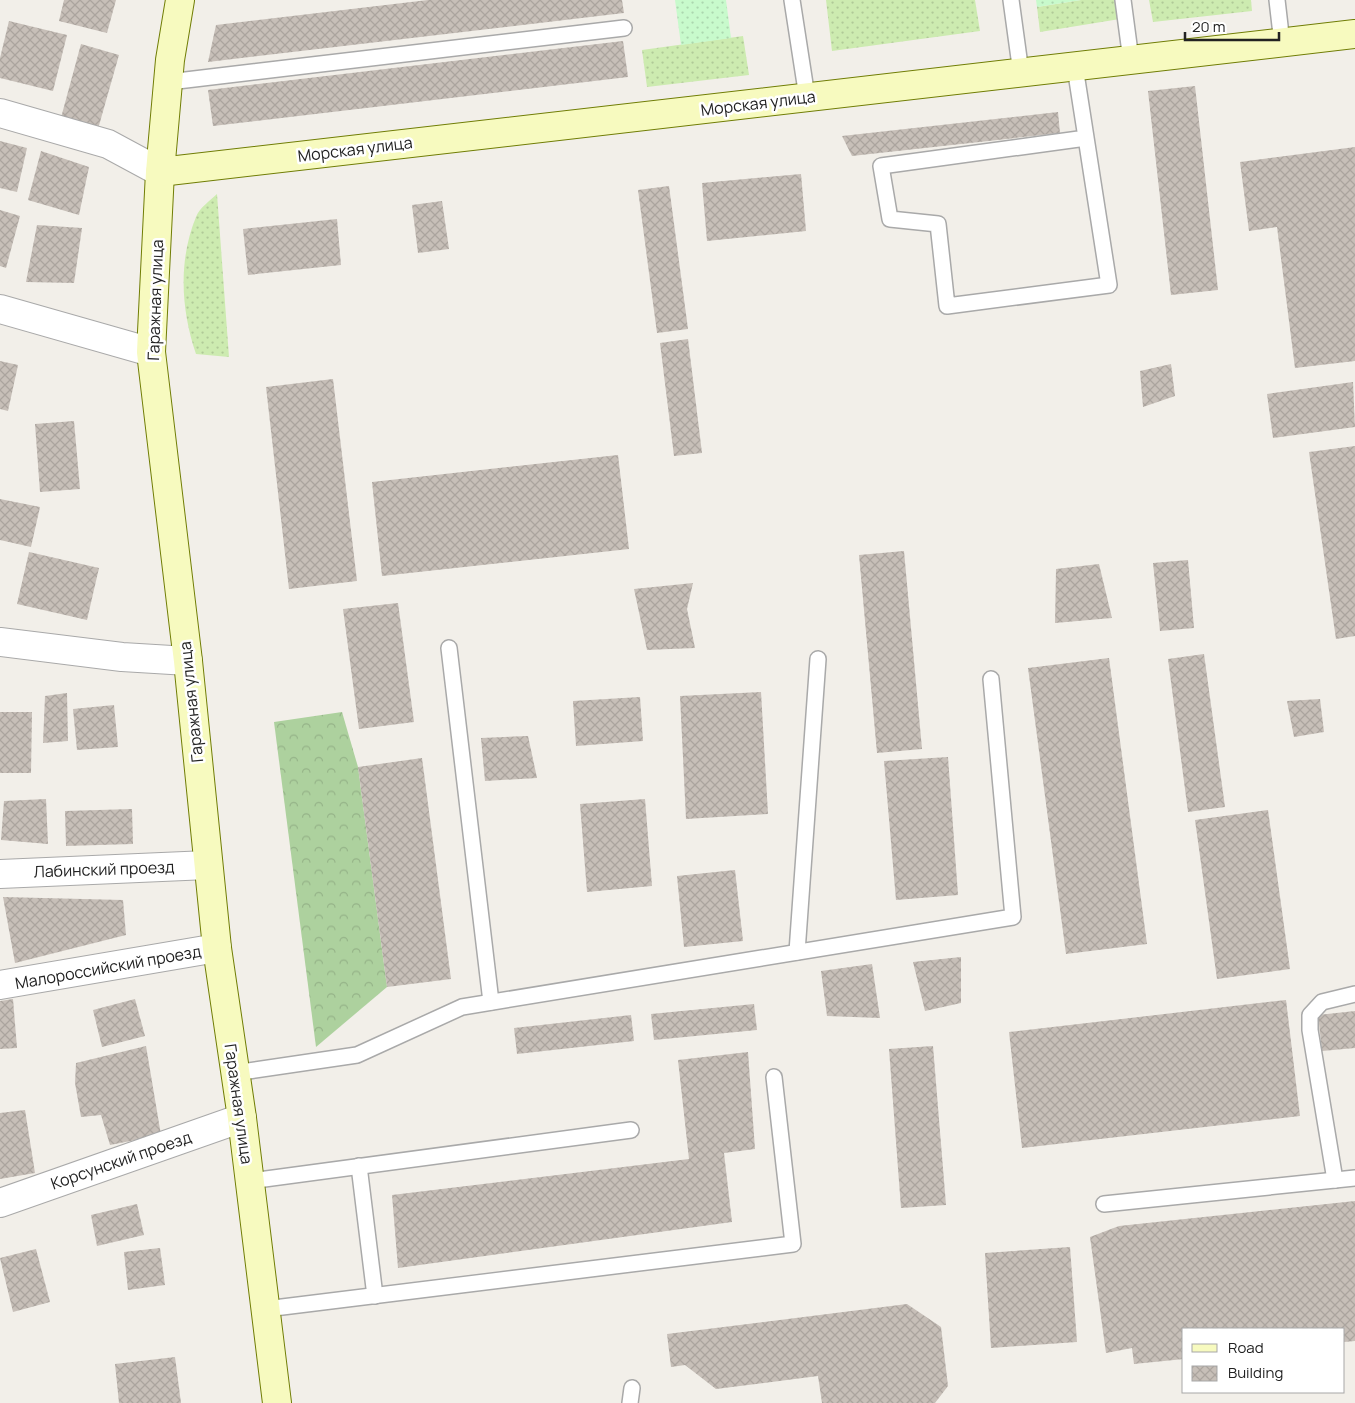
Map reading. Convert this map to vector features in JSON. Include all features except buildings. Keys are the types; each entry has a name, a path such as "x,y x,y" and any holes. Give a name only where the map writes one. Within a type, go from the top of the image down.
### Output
{"street":[{"name":"Гаражная улица","path":"180,0 170,60 160,172 151,352 188,661 217,948 242,1118 277,1403"},
{"name":"Морская улица","path":"160,172 1355,34"},
{"path":"0,113 108,144 160,172"},
{"path":"0,310 151,352"},
{"path":"0,642 122,657 188,661"},
{"name":"Лабинский проезд","path":"0,874 208,865"},
{"name":"Малороссийский проезд","path":"0,985 217,948"},
{"name":"Корсунский проезд","path":"0,1203 242,1118"}],"lane":[{"path":"792,0 807,97"},
{"path":"1011,0 1021,73"},
{"path":"1123,0 1131,60"},
{"path":"1276,0 1282,43"},
{"path":"169,82 624,28"},
{"path":"1075,67 1109,285 947,306 938,224 890,220 881,166 1086,138"},
{"path":"449,648 490,1002"},
{"path":"797,952 818,659"},
{"path":"236,1073 357,1055 462,1007 1014,917 992,679"},
{"path":"1335,1180 1310,1030 1310,1015 1322,1002 1355,994"},
{"path":"266,1309 793,1244 774,1077"},
{"path":"250,1182 631,1130"},
{"path":"359,1166 375,1296"},
{"path":"1104,1204 1355,1178"},
{"path":"630,1403 632,1388"}],"green space":[{"path":"675,0 726,0 731,38 681,45"},
{"path":"826,0 975,0 980,31 832,51"},
{"path":"1036,0 1081,0 1037,7"},
{"path":"1081,0 1123,0 1126,18 1040,32 1037,7"},
{"path":"1149,0 1251,0 1252,11 1153,22"},
{"path":"743,36 749,75 647,87 642,50"},
{"path":"217,194 229,357 196,354 187,320 185,303 184,268 190,234 202,207"},
{"path":"342,712 358,767 387,987 316,1047 274,722"}]}
